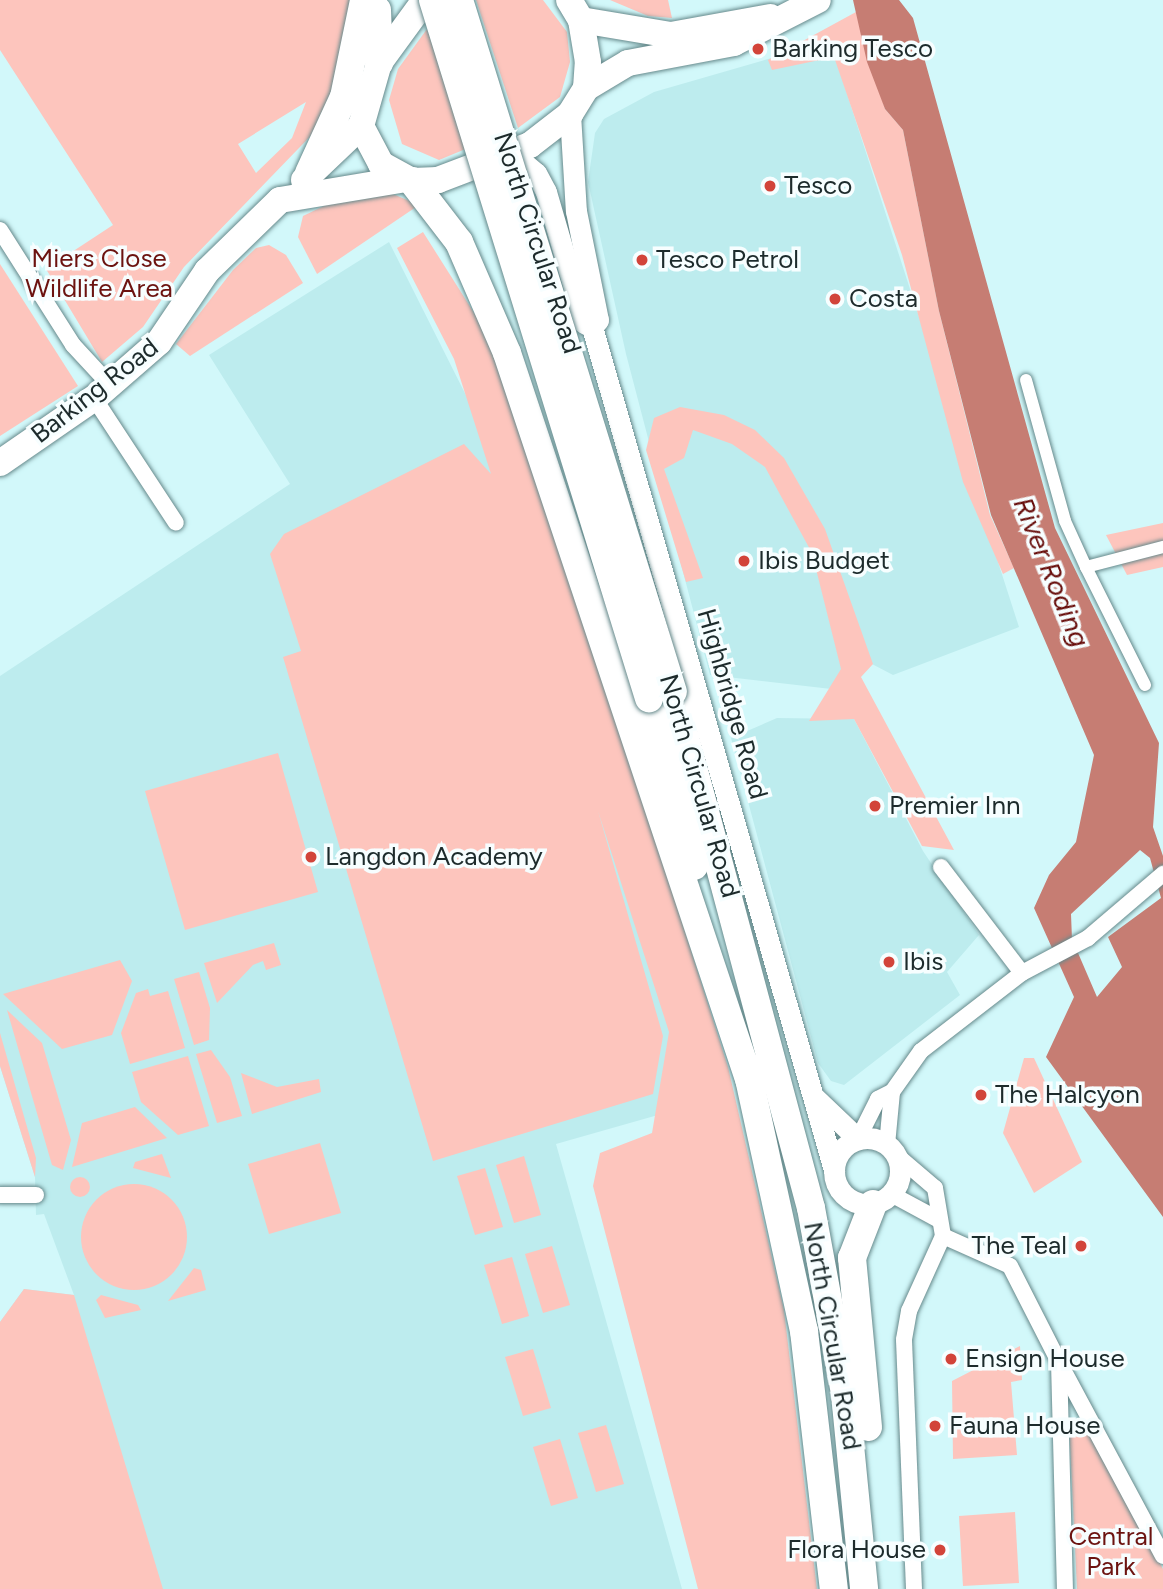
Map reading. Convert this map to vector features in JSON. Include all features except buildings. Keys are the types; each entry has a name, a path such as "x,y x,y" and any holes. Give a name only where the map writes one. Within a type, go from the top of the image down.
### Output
{"highway":[{"path":"303,183 344,97 364,0"},
{"path":"376,0 379,63"},
{"name":"North Circular Road","path":"433,0 661,695 804,1331 834,1589"},
{"name":"North Circular Road","path":"459,0 811,1208 845,1394 864,1589"},
{"path":"409,180 454,233 507,353 750,1082"},
{"path":"881,1589 852,1278 856,1239 882,1199"}],"main road":[{"path":"409,180 381,164 361,126 379,63 425,0"},
{"path":"570,114 586,88 628,63 734,43 762,32 773,18 818,0"},
{"path":"586,88 574,6 671,35 761,14 773,18"},
{"name":"Barking Road","path":"303,183 438,180 512,153 570,114"},
{"name":"Barking Road","path":"0,463 103,392 167,333 239,236 303,183 361,126"}],"street":[{"name":"Highbridge Road","path":"570,114 576,211 598,320 592,327"},
{"name":"Highbridge Road","path":"512,153 536,173 546,192 584,323 592,327 834,1170"},
{"path":"0,230 103,392 176,523"},
{"path":"1026,380 1065,521 1145,685"},
{"path":"1086,567 1163,547"},
{"path":"941,867 1022,973"},
{"path":"1157,877 1079,943 1044,959 1022,973 921,1051 892,1092 878,1099 858,1139 841,1150 834,1170 845,1196 882,1199 1010,1266 1059,1362 1080,1394 1163,1556"},
{"path":"882,1199 900,1173 891,1149 892,1092"},
{"path":"814,1097 858,1139 891,1149 935,1188 941,1228 909,1311 904,1340 914,1589"},
{"path":"0,1195 36,1195"},
{"path":"1059,1362 1065,1589"},
{"path":"1059,1402 1080,1394"}],"shaded area":[{"path":"830,41 1019,627 893,675 872,664 840,690 710,675 626,354 588,182 595,133 604,119 654,92"},
{"name":"Langdon Academy","path":"389,242 498,459 678,1038 665,1113 556,1144 682,1589 0,1589 0,1322 24,1289 74,1295 44,1214 36,1215 35,1177 0,1066 0,676 290,484 209,355"},
{"path":"777,718 854,719 923,851 979,935 947,972 960,995 844,1085 831,1081 818,1063 731,738"}],"green space":[{"name":"Miers Close Wildlife Area","path":"0,0 352,0 328,118 184,267 143,327 102,362 46,269 113,225 0,50","holes":["306,102 292,138 256,173 238,144"]},
{"path":"476,0 543,0 567,32 570,62 560,97 518,128"},
{"path":"610,0 668,0 672,18 648,16"},
{"path":"856,12 885,109 903,130 939,311 990,515 1014,568 1003,574 963,482 902,255 834,57 772,70 768,60"},
{"path":"427,29 468,148 439,160 402,144 389,100 398,69"},
{"path":"393,194 419,205 317,274 298,237 303,216 330,203"},
{"path":"423,232 502,357 728,1067 784,1310 817,1589 698,1589 593,1186 600,1153 652,1133 669,1032 598,811 663,1036 653,1094 433,1161 283,657 301,651 270,554 284,534 464,444 491,474 454,359 397,248"},
{"path":"269,245 286,255 303,283 190,356 176,344 233,270 256,248"},
{"path":"0,264 78,386 0,436"},
{"path":"680,407 724,415 755,430 784,458 825,529 873,664 861,677 954,850 922,846 854,719 809,721 841,669 812,553 765,467 732,444 693,430 684,458 664,469 703,578 686,582 646,450 654,418"},
{"path":"1163,523 1163,567 1127,575 1106,535"},
{"path":"278,753 318,892 185,930 145,791"},
{"path":"274,943 281,965 266,970 263,961 253,965 217,1003 204,963"},
{"path":"120,960 132,981 112,1035 62,1049 3,994"},
{"path":"199,972 210,1008 209,1040 194,1045 174,979"},
{"path":"148,989 150,996 168,991 185,1048 130,1064 121,1033 136,993"},
{"path":"7,1010 42,1043 71,1140 63,1170 52,1165"},
{"path":"0,1033 36,1158 35,1177 0,1066"},
{"path":"211,1050 230,1077 242,1116 217,1123 196,1054"},
{"path":"188,1056 209,1126 178,1135 141,1102 132,1072"},
{"path":"1024,1058 1034,1058 1082,1162 1034,1193 1003,1133"},
{"path":"241,1073 277,1087 319,1079 321,1092 252,1114"},
{"path":"135,1107 167,1138 72,1167 82,1123"},
{"path":"320,1143 341,1213 269,1234 248,1164"},
{"path":"162,1154 171,1178 133,1168 135,1162"},
{"path":"524,1156 541,1215 514,1223 496,1165"},
{"path":"485,1168 503,1227 475,1235 457,1176"},
{"path":"76,1177 84,1177 90,1187 84,1197 76,1197 70,1191 70,1183"},
{"path":"134,1184 154,1188 172,1199 183,1217 187,1237 183,1257 172,1275 154,1286 134,1290 114,1286 96,1275 85,1257 81,1237 85,1217 96,1199 114,1188"},
{"path":"552,1246 570,1305 543,1313 525,1254"},
{"path":"512,1257 529,1316 502,1324 484,1265"},
{"path":"194,1268 201,1270 206,1290 168,1301"},
{"path":"24,1289 74,1295 163,1589 0,1589 0,1322"},
{"path":"101,1295 138,1305 141,1310 105,1318 96,1300"},
{"path":"1020,1346 1022,1380 1011,1382 1017,1455 953,1459 952,1381"},
{"path":"533,1349 551,1408 523,1416 505,1357"},
{"name":"Central Park","path":"1087,1420 1163,1569 1163,1589 1077,1589 1069,1424"},
{"path":"606,1425 624,1484 596,1492 578,1433"},
{"path":"560,1439 578,1498 551,1506 533,1447"},
{"path":"1015,1512 1019,1583 963,1586 959,1516"}],"water":[{"name":"River Roding","path":"853,0 899,0 913,18 1055,528 1159,743 1153,827 1163,856 1163,1217 1046,1057 1074,997 1034,908 1049,875 1076,842 1094,755 991,515 939,311 903,130 885,109 867,62","holes":["1140,850 1150,858 1161,898 1108,937 1122,967 1097,997 1072,939 1071,914"]}],"place":[{"name":"Barking Tesco","path":"758,49"},
{"name":"Tesco","path":"770,186"},
{"name":"Tesco Petrol","path":"642,260"},
{"name":"Costa","path":"835,299"},
{"name":"Ibis Budget","path":"744,561"},
{"name":"Premier Inn","path":"875,806"},
{"name":"Langdon Academy","path":"311,857"},
{"name":"Ibis","path":"889,962"},
{"name":"The Halcyon","path":"981,1095"},
{"name":"The Teal","path":"1081,1246"},
{"name":"Ensign House","path":"951,1359"},
{"name":"Fauna House","path":"935,1426"},
{"name":"Flora House","path":"940,1550"}]}
